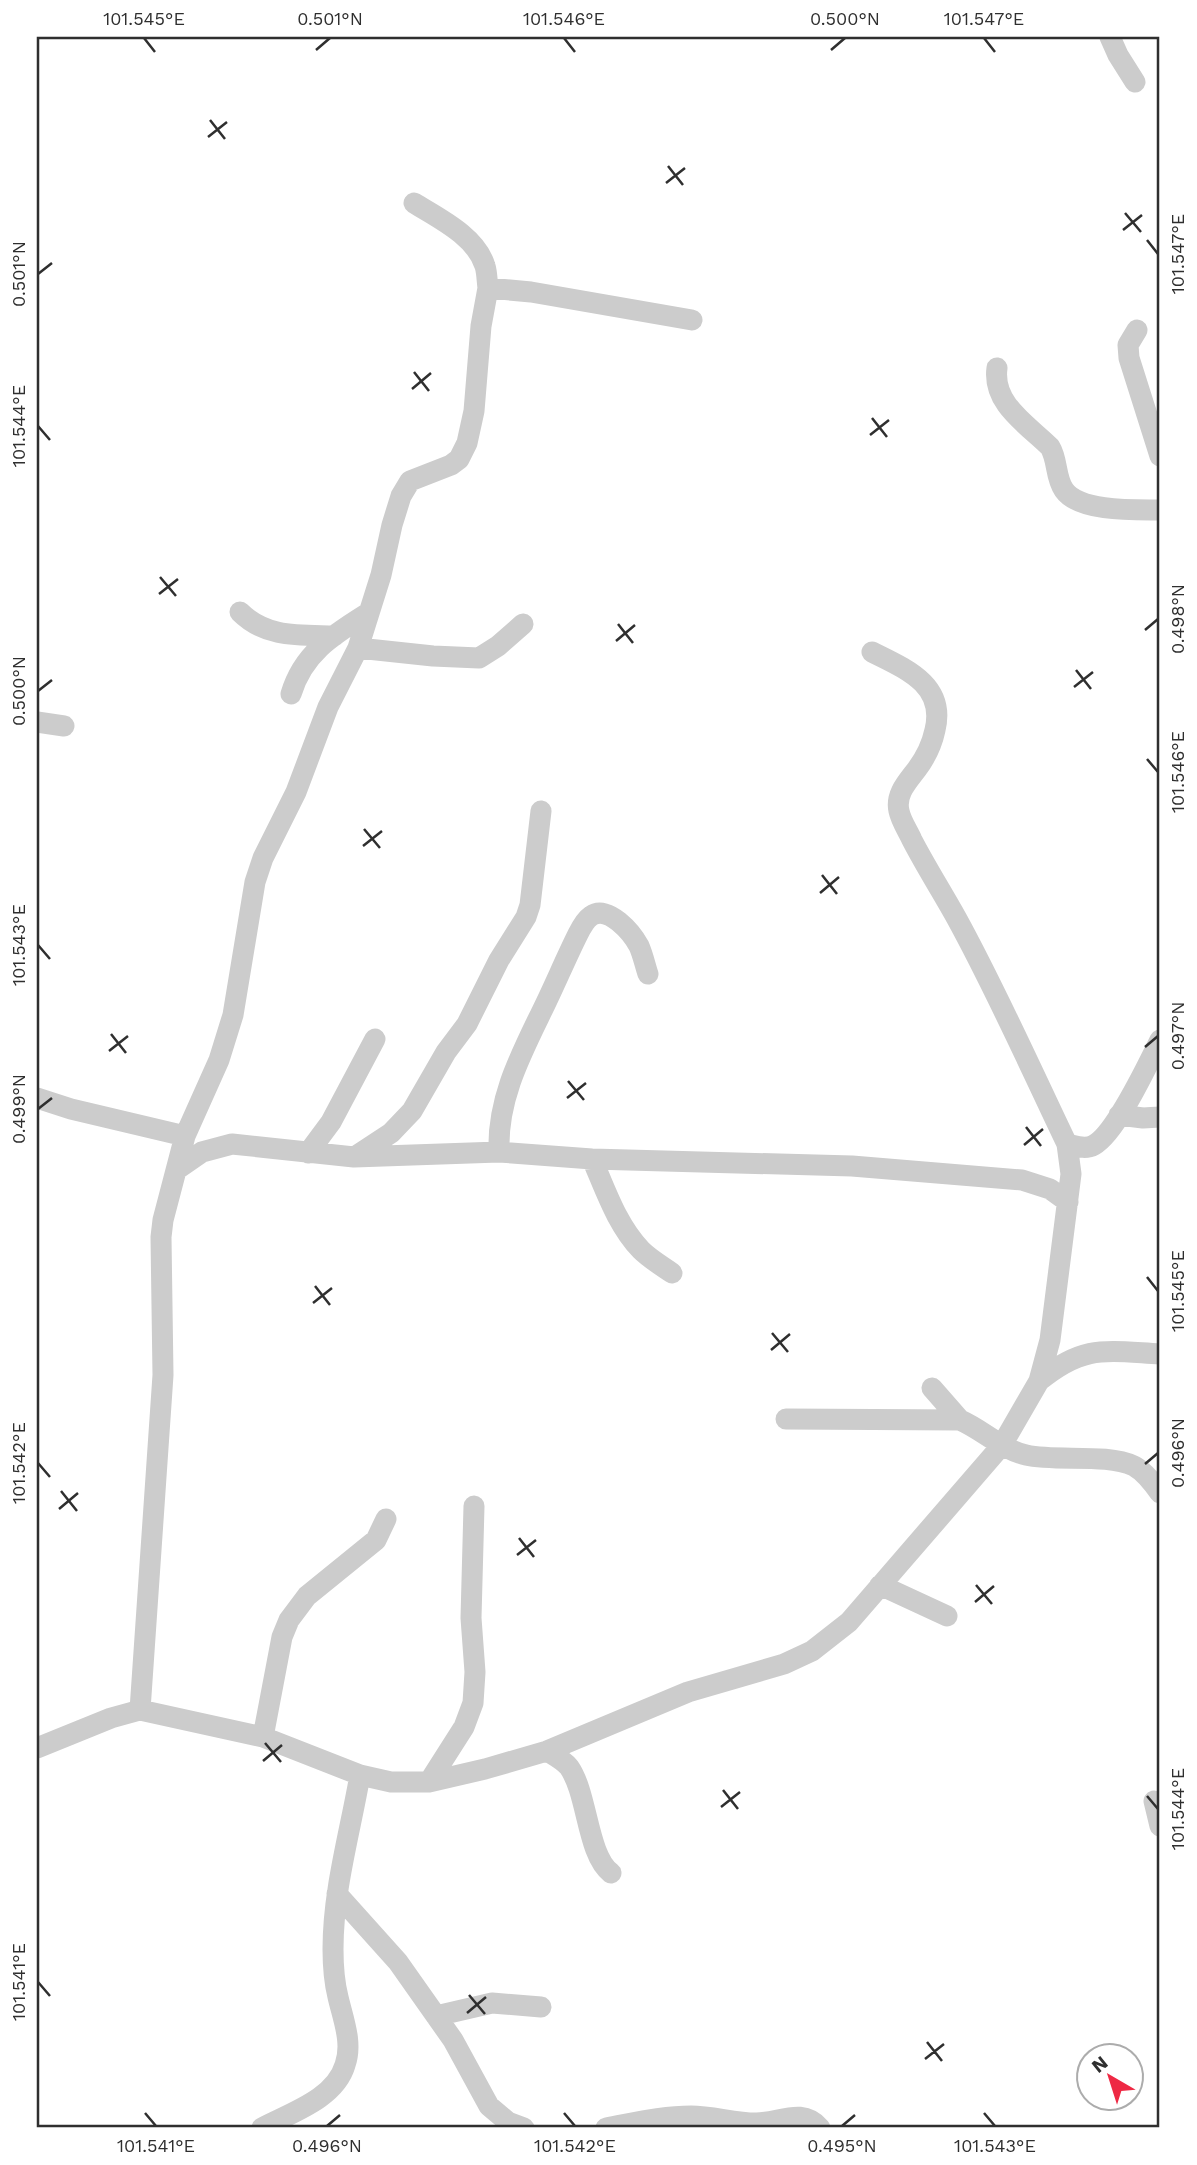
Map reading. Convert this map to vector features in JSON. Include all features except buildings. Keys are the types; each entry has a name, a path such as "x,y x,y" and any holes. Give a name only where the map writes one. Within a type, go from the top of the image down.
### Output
{"street":[{"path":"1110,37 1135,82"},
{"path":"141,1710 163,1375 161,1237 176,1170 185,1136 215,1070 233,1016 256,882 263,859 296,792 328,707 358,648 381,575 392,525 406,486 417,477 451,465 464,451 474,411 481,326 488,288 485,266 474,247 448,225 414,203"},
{"path":"488,288 531,292 692,320"},
{"path":"1137,330 1128,345 1129,358 1160,456"},
{"path":"997,368 995,380 999,394 1050,447 1062,488 1070,496 1087,504 1130,510 1160,510"},
{"path":"240,612 250,622 271,633 334,636"},
{"path":"291,694 296,677 306,661 334,636 368,613"},
{"path":"358,648 479,658 498,646 523,624"},
{"path":"37,1748 111,1718 141,1710 263,1737 360,1775 391,1782 429,1782 547,1751 688,1692 785,1664 812,1651 849,1622 1002,1446 1039,1381 1049,1340 1071,1174 1067,1144 957,920 923,863 900,814 898,804 901,792 923,761 932,741 939,714 938,705 921,680 872,652"},
{"path":"37,722 64,726"},
{"path":"354,1157 391,1133 412,1111 446,1052 467,1024 499,960 524,922 530,905 541,811"},
{"path":"499,1153 500,1120 506,1090 518,1058 578,934 589,917 603,914 625,927 640,948 648,974"},
{"path":"308,1153 331,1122 375,1039"},
{"path":"1067,1144 1092,1146 1101,1139 1119,1115 1160,1040"},
{"path":"37,1098 71,1109 185,1136"},
{"path":"1119,1115 1160,1117"},
{"path":"176,1170 202,1152 232,1144 354,1157 499,1153 592,1159 852,1166 1022,1180 1050,1189 1068,1202"},
{"path":"592,1159 617,1216 630,1237 643,1252 672,1273"},
{"path":"1039,1381 1060,1364 1093,1352 1160,1354"},
{"path":"932,1388 960,1420"},
{"path":"786,1419 960,1420 975,1426 1002,1446 1025,1454 1077,1457 1133,1466 1143,1472 1160,1493"},
{"path":"429,1782 464,1727 473,1703 475,1672 471,1618 474,1506"},
{"path":"263,1737 282,1637 289,1620 307,1596 376,1540 386,1519"},
{"path":"880,1585 947,1616"},
{"path":"547,1751 561,1759 570,1770 602,1864 611,1873"},
{"path":"262,2128 322,2096 335,2084 345,2065 348,2048 334,1975 334,1917 360,1775"},
{"path":"1154,1801 1160,1826"},
{"path":"337,1894 398,1962 453,2040 489,2106 508,2122 524,2128"},
{"path":"436,2016 492,2003 541,2007"},
{"path":"606,2128 692,2116 753,2123 798,2116 814,2121 820,2128"}]}
